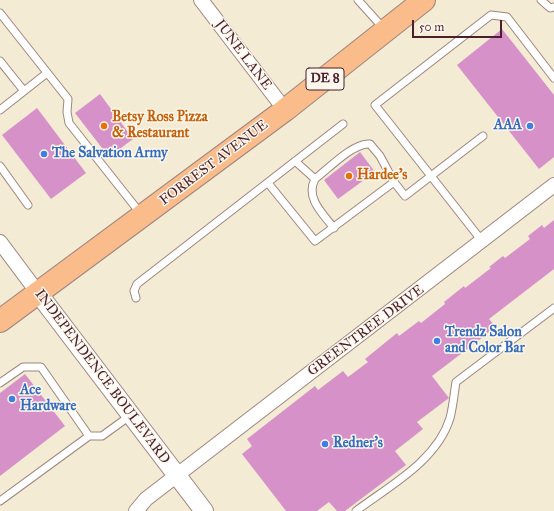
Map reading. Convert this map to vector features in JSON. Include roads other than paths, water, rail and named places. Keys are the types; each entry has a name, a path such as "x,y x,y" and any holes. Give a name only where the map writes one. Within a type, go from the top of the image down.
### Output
{"highway":[{"name":"FORREST AVENUE","path":"0,321 285,110 424,0"}],"street":[{"name":"JUNE LANE","path":"201,0 285,110"},
{"name":"GREENTREE DRIVE","path":"136,511 146,499 554,185"},
{"name":"INDEPENDENCE BOULEVARD","path":"0,242 204,511"}],"lane":[{"path":"358,0 386,31"},
{"path":"541,0 550,8 554,7"},
{"path":"0,13 68,99 67,112 69,123 143,215"},
{"path":"482,241 375,105 491,15 507,17 554,78"},
{"path":"0,62 24,91"},
{"path":"0,110 47,73"},
{"path":"136,298 134,290 137,284 343,124"},
{"path":"334,228 313,200 311,186 314,179 353,148 364,143 370,144 380,156 394,182 405,196 483,136"},
{"path":"296,161 314,179"},
{"path":"0,166 28,205"},
{"path":"268,182 316,242 394,182"},
{"path":"356,511 411,470 435,447 449,419 456,382 554,308"},
{"path":"0,383 23,367 41,367 89,436"},
{"path":"0,502 89,436 102,436 131,415"}],"place":[{"name":"Betsy Ross Pizza & Restaurant","path":"104,126"},
{"name":"AAA","path":"530,126"},
{"name":"The Salvation Army","path":"44,154"},
{"name":"Hardee's","path":"349,176"},
{"name":"Trendz Salon and Color Bar","path":"437,341"},
{"name":"Ace Hardware","path":"12,399"},
{"name":"Redner's","path":"325,444"}]}
